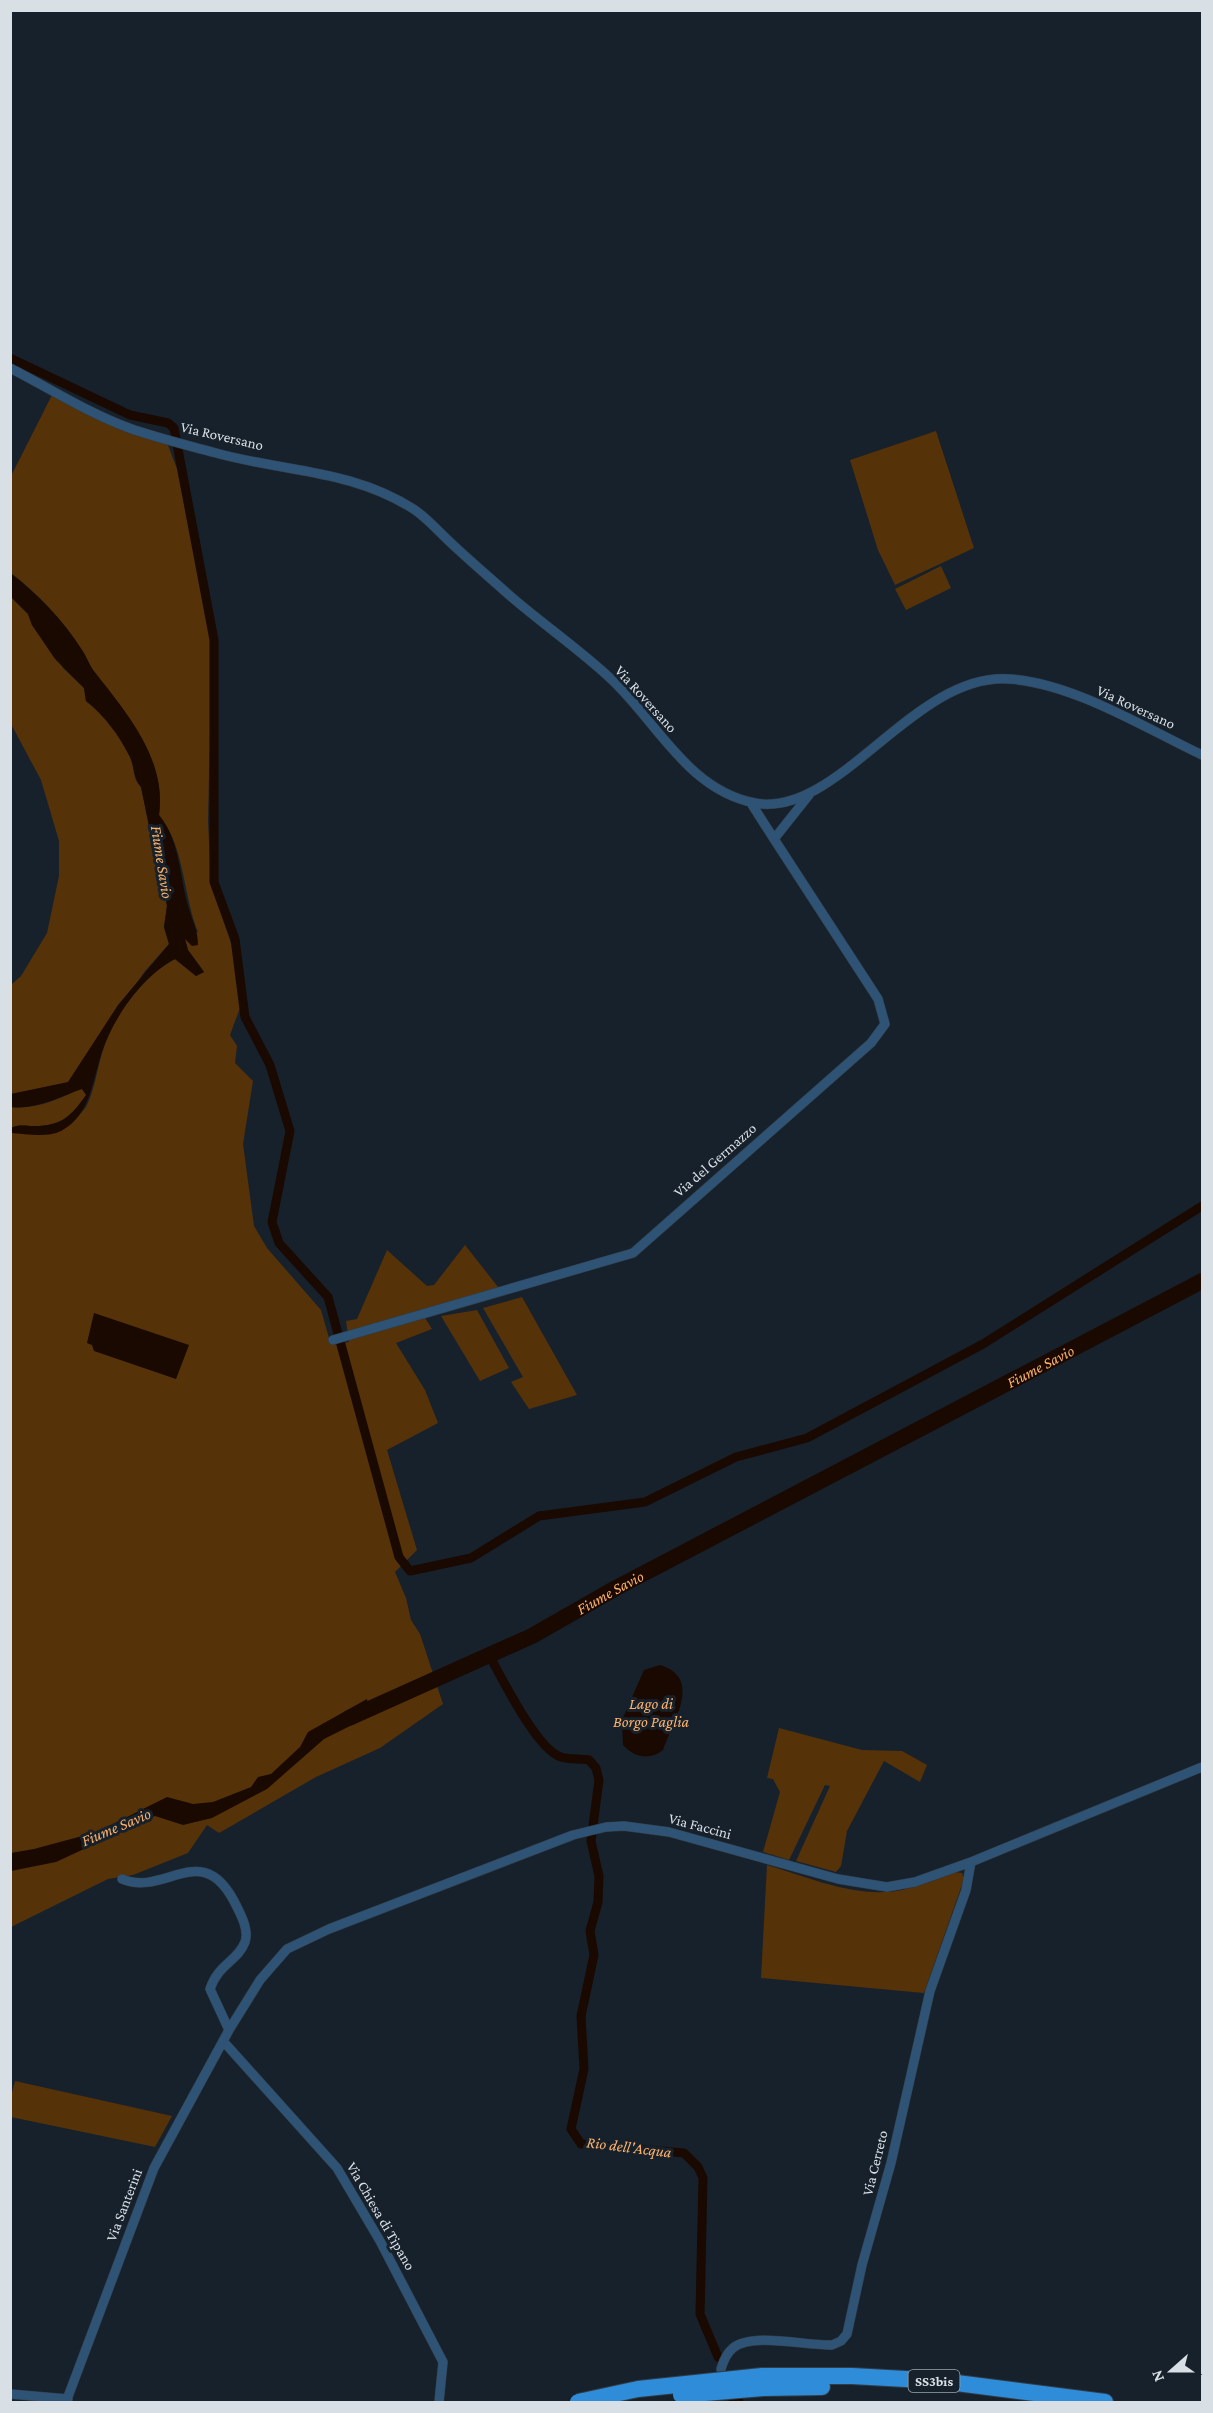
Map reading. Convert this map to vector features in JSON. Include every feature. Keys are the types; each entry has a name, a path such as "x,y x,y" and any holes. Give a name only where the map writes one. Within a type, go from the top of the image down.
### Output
{"highway":[{"name":"SS3bis","path":"578,2403 638,2389 852,2376 941,2381 1105,2403"},
{"name":"SS3bis","path":"629,2403 763,2382 940,2392 1029,2403"}],"street":[{"name":"Via Roversano","path":"10,368 128,427 221,454 342,477 379,490 417,511 532,616 611,678 661,740 698,773 728,793 751,803 775,806 809,795 947,694 976,681 1005,678 1033,681 1091,702 1203,755"},
{"path":"774,839 809,795"},
{"name":"Via del Germazzo","path":"333,1340 633,1253 871,1043 885,1024 878,999 751,803"},
{"name":"Via Faccini","path":"229,2030 260,1980 287,1949 329,1929 583,1832 624,1826 669,1832 838,1879 887,1887 915,1882 971,1862 1203,1767"},
{"name":"Via Cerreto","path":"721,2369 733,2348 747,2342 762,2340 832,2345 841,2341 847,2334 862,2265 891,2163 930,1990 966,1890 971,1862"},
{"path":"122,1879 132,1884 195,1872 212,1875 227,1888 238,1907 246,1933 245,1943 214,1976 210,1989 229,2030"},
{"name":"Via Santerini","path":"10,2394 67,2401 154,2168 229,2030"},
{"name":"Via Chiesa di Tipano","path":"223,2041 337,2168 380,2241 443,2362 439,2403"}],"shaded area":[{"path":"52,395 168,445 177,469 212,641 208,821 211,885 232,946 240,1008 230,1035 237,1046 235,1063 253,1081 243,1144 254,1226 267,1248 321,1310 331,1345 349,1342 346,1321 357,1319 387,1250 427,1286 434,1285 465,1245 498,1287 497,1291 422,1313 432,1329 396,1343 425,1390 438,1423 387,1450 417,1550 395,1572 406,1598 411,1620 420,1634 443,1704 380,1748 316,1777 219,1833 207,1825 188,1853 133,1875 108,1879 11,1927 11,1133 58,1132 77,1117 86,1107 91,1095 102,1053 113,1026 140,987 163,966 175,959 196,976 204,972 188,950 184,937 198,932 179,856 168,828 159,815 160,794 156,774 141,736 93,670 67,628 31,590 11,573 10,478"},
{"path":"936,431 974,548 895,585 878,550 850,460"},
{"path":"941,566 951,588 906,610 895,589"},
{"path":"11,597 28,614 32,625 64,669 84,688 86,701 111,726 130,757 136,780 141,787 156,860 160,865 167,906 164,927 169,944 145,971 68,1083 11,1094 11,985 21,976 47,933 59,876 59,841 41,780 11,724"},
{"path":"81,1088 87,1095 76,1109 59,1122 44,1126 11,1128 10,1107 38,1105 56,1100"},
{"path":"522,1297 577,1395 529,1409 511,1382 523,1377 483,1308"},
{"path":"477,1310 509,1368 480,1381 441,1316"},
{"path":"779,1728 862,1750 902,1751 927,1765 920,1782 884,1761 847,1831 841,1866 836,1872 796,1861 830,1786 825,1785 789,1860 763,1852 780,1792 773,1779 767,1778"},
{"path":"767,1865 834,1886 868,1892 902,1890 955,1872 962,1873 964,1879 924,1993 761,1978"},
{"path":"15,2081 172,2116 155,2147 11,2117 11,2096"}],"water":[{"path":"10,573 40,599 67,628 93,670 130,719 150,755 157,774 160,794 159,815 176,848 198,945 192,946 185,939 188,950 204,972 196,976 175,959 163,966 141,986 121,1012 107,1039 85,1107 71,1124 61,1131 43,1135 11,1133 11,1128 44,1126 59,1122 75,1109 86,1095 82,1089 29,1107 11,1107 11,1094 68,1082 118,1005 169,944 164,927 167,906 160,865 156,860 141,787 130,757 111,726 86,701 84,688 55,659 32,625 28,614 11,597"},
{"path":"94,1313 189,1345 176,1379 94,1351 92,1345 87,1343"},
{"name":"Lago di Borgo Paglia","path":"660,1665 673,1671 680,1680 682,1690 678,1714 663,1750 652,1756 637,1755 623,1745 622,1720 644,1670"},
{"path":"367,1699 370,1716 324,1739 267,1789 212,1818 183,1825 155,1816 56,1862 11,1871 11,1853 97,1832 167,1797 193,1804 213,1802 251,1787 258,1777 271,1774 300,1747 308,1732"}],"waterway":[{"path":"10,358 130,415 168,423 174,428 214,640 214,882 235,939 245,1017 270,1065 290,1131 272,1222 279,1243 328,1297 399,1557 410,1571 471,1558 539,1516 645,1502 736,1457 807,1438 983,1344 1202,1206"},
{"name":"Fiume Savio","path":"349,1718 532,1636 616,1588 1202,1281"},
{"name":"Rio dell'Acqua","path":"489,1655 521,1712 541,1741 561,1757 589,1760 596,1768 599,1780 591,1841 599,1876 598,1902 590,1931 594,1955 581,2016 584,2069 571,2129 581,2144 684,2153 698,2167 703,2178 700,2314 718,2357"},
{"name":"Rio dell'Acqua","path":"732,2397 739,2402"}]}
